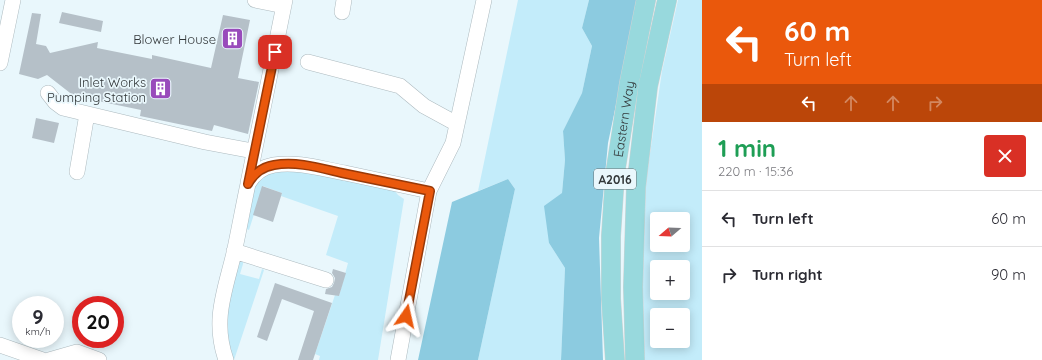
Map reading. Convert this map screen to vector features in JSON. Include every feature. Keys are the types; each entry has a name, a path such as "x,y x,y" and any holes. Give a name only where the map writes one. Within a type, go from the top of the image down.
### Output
{"main road":[{"name":"Eastern Way","path":"615,360 611,291 611,236 616,174 629,84 646,0"},
{"name":"Eastern Way","path":"635,360 633,287 636,187 648,86 667,0"}],"lane":[{"path":"0,63 13,0"},
{"path":"226,360 221,343 219,327 220,311 234,251 254,151 257,144 284,3 255,0"},
{"path":"398,360 430,191 453,142 484,0"},
{"path":"308,62 400,86 424,106 457,124"},
{"path":"48,93 55,102 63,108 205,142 254,151"},
{"path":"77,172 87,114"},
{"path":"248,184 253,176 261,170 273,165 287,164 311,166 430,191"},
{"path":"234,251 326,280"},
{"path":"2,350 43,360"},
{"path":"49,360 77,352 99,360"}],"shaded area":[{"path":"518,0 589,0 582,28 592,46 582,93 563,131 565,160 562,193 549,243 565,268 561,360 478,360 515,189 508,179 478,191"},
{"path":"589,0 638,0 608,143 599,238 603,360 561,360 565,268 549,243 544,206 562,193 565,160 563,131 582,93 592,46 582,28"},
{"path":"678,0 702,0 702,360 640,360 634,327 646,181 662,71"},
{"path":"289,170 392,187 398,195 404,199 378,360 319,360 320,356 315,354 335,295 339,296 348,263 326,255 338,216 281,196 282,193 263,186 249,230 243,228 249,197 255,184 263,177 279,171"},
{"path":"508,179 515,189 478,360 418,360 452,202"},
{"path":"243,249 243,264 240,274 259,279 262,269 264,270 234,360 232,360 227,350 225,310"}],"building":[{"path":"62,12 103,21 101,32 59,23"},
{"name":"Inlet Works Pumping Station","path":"32,13 41,14 36,44 46,46 50,53 98,42 97,48 152,59 152,55 211,68 223,15 250,20 238,78 259,82 248,134 214,125 212,131 140,116 141,110 74,96 47,75 38,79 19,74"},
{"path":"36,118 59,123 54,143 32,138"},
{"path":"262,186 282,193 273,222 253,215"},
{"path":"333,269 346,273 339,296 325,294 326,289 332,287 334,283 335,278 332,273"},
{"path":"275,283 332,303 313,360 298,360 314,311 282,299 267,341 257,337"}],"place":[{"name":"Blower House","path":"232,39"},
{"name":"Inlet Works Pumping Station","path":"161,89"}],"route":[{"path":"275,52 248,184 253,176 261,170 273,165 287,164 311,166 430,191 406,316"}]}
